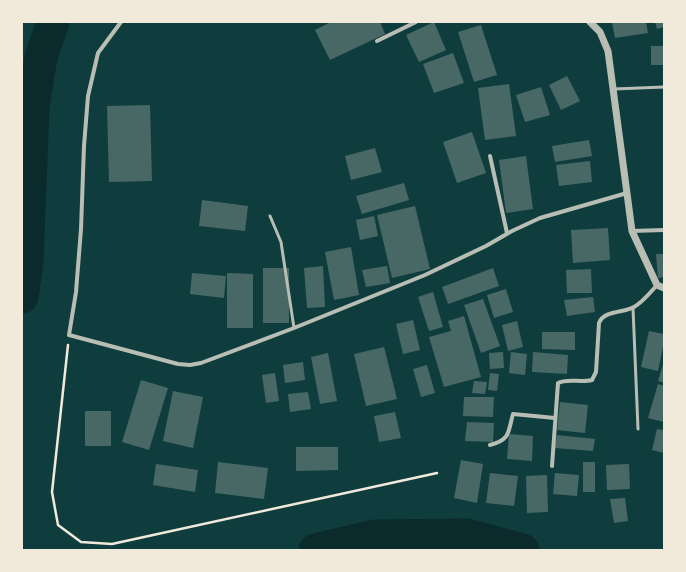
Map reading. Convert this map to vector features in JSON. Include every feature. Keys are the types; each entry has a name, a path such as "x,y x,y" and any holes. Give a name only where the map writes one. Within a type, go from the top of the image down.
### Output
{"street":[{"path":"121,22 98,53 88,96 84,146 82,229 76,292 69,335 178,364 190,365 213,360 425,275 486,246 507,233 540,218 627,193"},
{"path":"377,41 416,22"},
{"path":"590,22 600,32 608,51 632,231 657,285 664,288"},
{"path":"490,156 507,233"},
{"path":"632,231 664,230"},
{"path":"552,466 558,382 586,382 592,380 596,369 600,319 606,315 633,308 657,285"},
{"path":"490,445 499,443 507,437 513,414 555,418"}],"lane":[{"path":"613,89 664,87"},
{"path":"270,216 281,242 294,328"},
{"path":"633,308 638,429"}],"path":[{"path":"69,335 52,492 58,525 81,542 112,544 437,473"}],"building":[{"path":"331,22 380,22 385,34 330,60 315,30"},
{"path":"434,22 446,50 419,62 406,35"},
{"path":"612,22 646,22 648,33 615,38"},
{"path":"655,22 664,22 664,27 657,29"},
{"path":"481,25 497,75 474,82 458,32"},
{"path":"651,46 664,46 664,65 651,65"},
{"path":"453,53 464,83 434,93 423,64"},
{"path":"567,76 580,101 561,110 549,85"},
{"path":"509,84 516,136 485,140 478,88"},
{"path":"541,87 550,115 525,122 516,95"},
{"path":"150,105 152,181 109,182 107,106"},
{"path":"472,132 486,173 457,183 443,142"},
{"path":"589,140 592,156 555,162 552,146"},
{"path":"375,148 382,172 351,180 345,156"},
{"path":"526,156 533,209 506,213 499,160"},
{"path":"590,161 592,182 559,186 556,165"},
{"path":"404,183 409,200 362,214 356,196"},
{"path":"202,200 248,206 245,231 199,226"},
{"path":"415,206 430,269 392,278 377,215"},
{"path":"374,216 378,236 360,240 356,220"},
{"path":"608,228 610,260 573,263 571,230"},
{"path":"351,247 359,295 334,300 325,252"},
{"path":"656,254 664,254 664,277 658,278"},
{"path":"323,266 325,307 307,308 304,268"},
{"path":"387,266 390,283 366,287 362,270"},
{"path":"263,268 289,268 289,323 263,323"},
{"path":"493,268 499,286 448,304 442,287"},
{"path":"591,269 592,293 567,293 566,270"},
{"path":"192,273 226,276 224,298 190,294"},
{"path":"227,273 253,274 253,328 227,328"},
{"path":"506,289 513,312 494,318 487,295"},
{"path":"433,292 443,327 429,331 418,297"},
{"path":"593,297 595,312 567,316 564,300"},
{"path":"483,299 500,346 481,353 464,305"},
{"path":"464,316 481,377 444,387 429,337 451,331 448,321"},
{"path":"413,320 420,350 403,354 396,324"},
{"path":"517,321 523,347 508,351 502,325"},
{"path":"649,331 664,334 664,342 658,371 641,367"},
{"path":"542,332 575,332 575,350 542,349"},
{"path":"384,347 397,399 366,406 354,354"},
{"path":"503,352 504,368 490,369 489,353"},
{"path":"511,352 527,354 525,375 509,373"},
{"path":"533,352 568,355 567,374 532,372"},
{"path":"328,353 337,401 320,404 311,357"},
{"path":"664,361 664,383 658,381"},
{"path":"303,362 305,380 285,383 283,365"},
{"path":"427,365 435,393 421,397 413,369"},
{"path":"275,373 279,401 266,403 262,375"},
{"path":"490,373 499,374 497,391 488,390"},
{"path":"141,380 168,388 149,450 122,442"},
{"path":"474,381 487,382 485,394 472,393"},
{"path":"658,384 664,386 664,422 648,418"},
{"path":"173,391 203,397 193,448 163,441"},
{"path":"308,392 311,409 290,412 288,394"},
{"path":"464,397 494,397 493,417 463,416"},
{"path":"560,402 588,405 585,433 557,430"},
{"path":"85,411 111,411 111,446 85,446"},
{"path":"395,412 401,438 379,442 374,416"},
{"path":"467,422 494,423 493,442 465,441"},
{"path":"657,429 664,430 664,453 652,450"},
{"path":"509,434 533,436 532,461 507,459"},
{"path":"557,435 595,439 593,451 555,448"},
{"path":"296,447 338,447 338,470 296,471"},
{"path":"461,460 483,464 477,503 454,498"},
{"path":"218,462 268,468 264,499 215,493"},
{"path":"583,462 595,462 595,492 583,492"},
{"path":"156,464 198,470 195,492 153,485"},
{"path":"629,464 630,489 607,490 606,465"},
{"path":"490,473 518,476 514,506 486,503"},
{"path":"555,473 579,475 577,496 553,494"},
{"path":"547,475 548,512 527,513 526,476"},
{"path":"625,498 628,521 614,523 610,499"}],"waterway":[{"path":"22,297 27,262 33,107 41,57 53,22"},
{"path":"315,550 374,536 467,535 523,550"}]}
